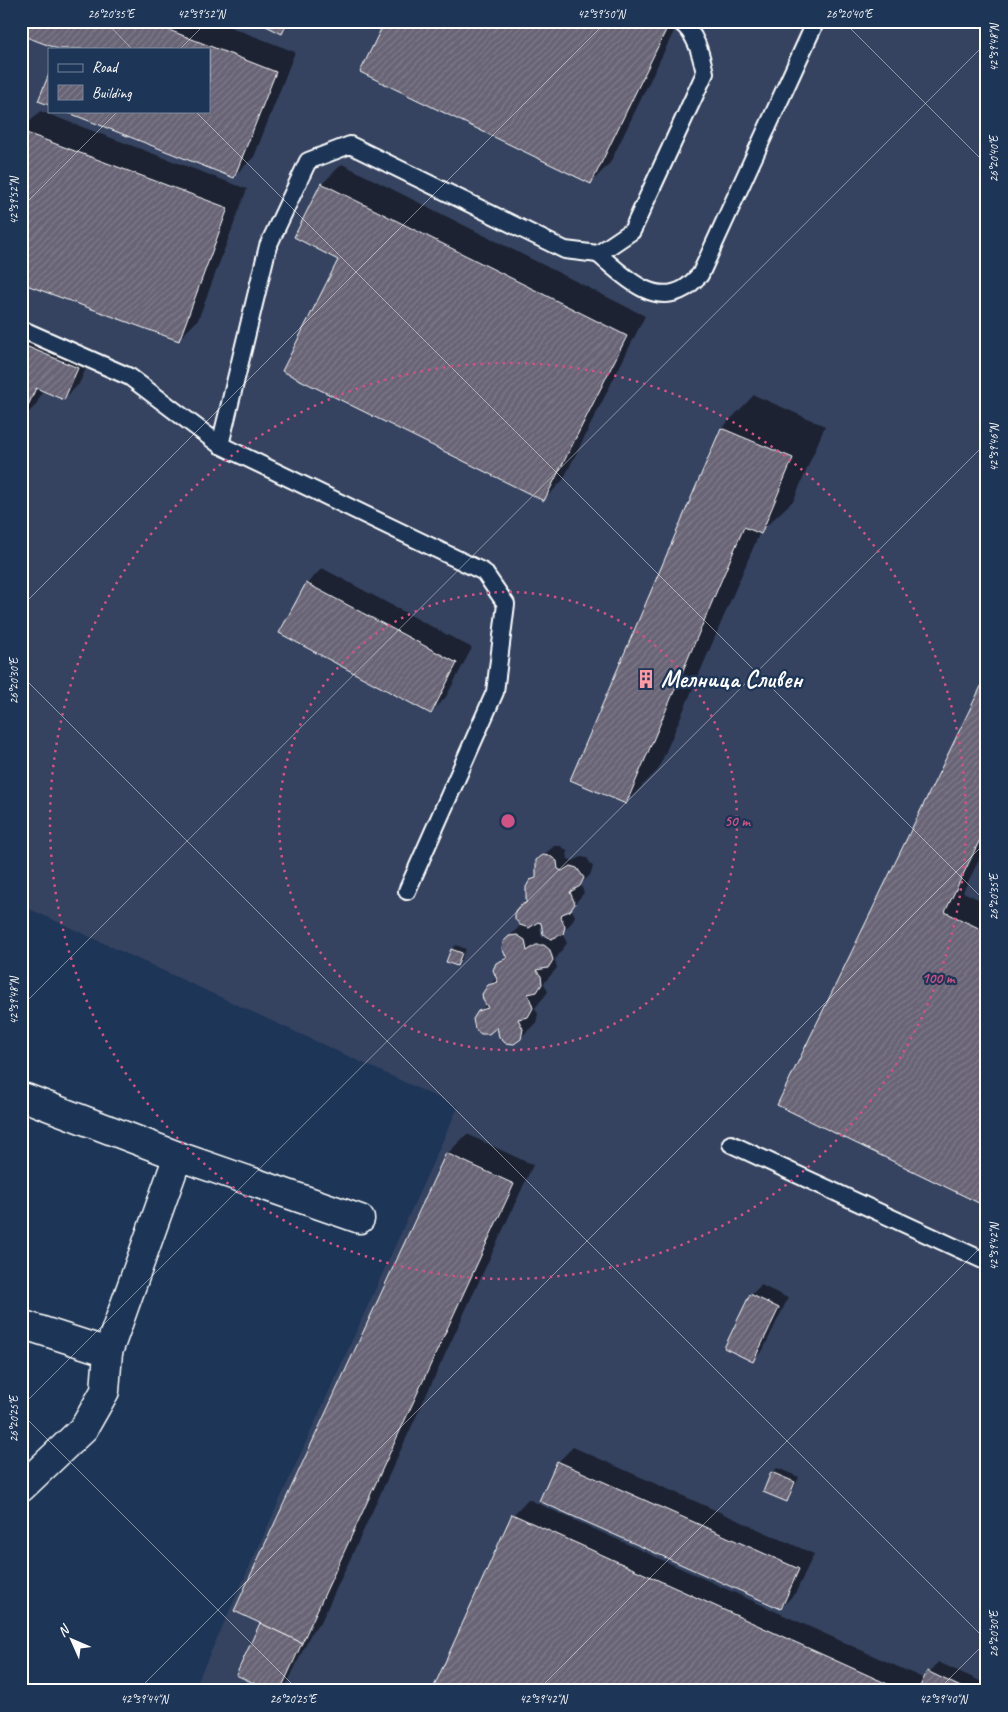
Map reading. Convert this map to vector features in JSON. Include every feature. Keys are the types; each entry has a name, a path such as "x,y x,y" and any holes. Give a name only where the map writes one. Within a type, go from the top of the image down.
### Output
{"street":[{"path":"26,1098 178,1156 360,1219"},
{"path":"21,1488 84,1428 105,1391 108,1352 178,1156"},
{"path":"21,1324 108,1352"}],"lane":[{"path":"598,254 632,231 705,73 699,49 690,33 680,21"},
{"path":"220,445 268,246 308,161 350,144 566,250 598,254 639,288 661,294 684,289 700,275 816,21"},
{"path":"21,329 130,377 220,445 484,572 506,604 495,692 407,891"},
{"path":"731,1144 987,1262"}],"shaded area":[{"path":"21,21 987,21 987,1691 193,1691 458,1107 21,905"}],"building":[{"path":"21,21 146,21 276,72 234,178 67,112 210,112 210,48 55,48 21,35"},
{"path":"256,21 288,21 282,34"},
{"path":"385,21 653,21 667,28 591,184 360,72"},
{"path":"48,76 48,105 38,101"},
{"path":"21,131 228,208 179,341 21,283"},
{"path":"321,183 627,336 544,501 282,371 338,260 294,237"},
{"path":"21,344 78,368 64,400 36,388 21,421"},
{"name":"Мелница Сливен","path":"721,428 793,458 761,534 744,527 626,804 570,780"},
{"path":"306,583 457,663 431,714 279,633"},
{"path":"987,674 987,825 945,912 987,932 987,1207 777,1105"},
{"path":"543,855 550,856 557,861 558,869 562,871 570,866 577,868 584,878 580,886 570,892 575,904 570,911 562,914 561,917 565,927 563,934 551,939 543,934 541,923 538,922 529,928 520,925 515,919 515,911 520,905 526,903 526,887 530,880 536,878 536,860"},
{"path":"517,935 525,940 527,951 536,945 544,945 550,950 553,960 548,968 536,970 541,976 542,984 537,992 528,994 533,1008 528,1017 518,1019 523,1029 521,1039 514,1044 505,1043 499,1037 497,1027 489,1034 481,1034 475,1029 473,1019 478,1011 488,1008 482,994 488,985 498,982 493,970 496,963 507,958 502,949 503,942 509,936"},
{"path":"451,949 462,953 457,966 446,962"},
{"path":"446,1153 514,1184 302,1643 234,1611"},
{"path":"750,1294 779,1308 753,1362 724,1348"},
{"path":"557,1461 799,1569 781,1609 539,1501"},
{"path":"771,1472 795,1482 787,1502 763,1492"},
{"path":"512,1514 903,1691 432,1691"},
{"path":"260,1623 302,1643 280,1691 271,1691 236,1675"},
{"path":"927,1671 969,1691 918,1691"}],"place":[{"name":"Мелница Сливен","path":"646,679"}]}
